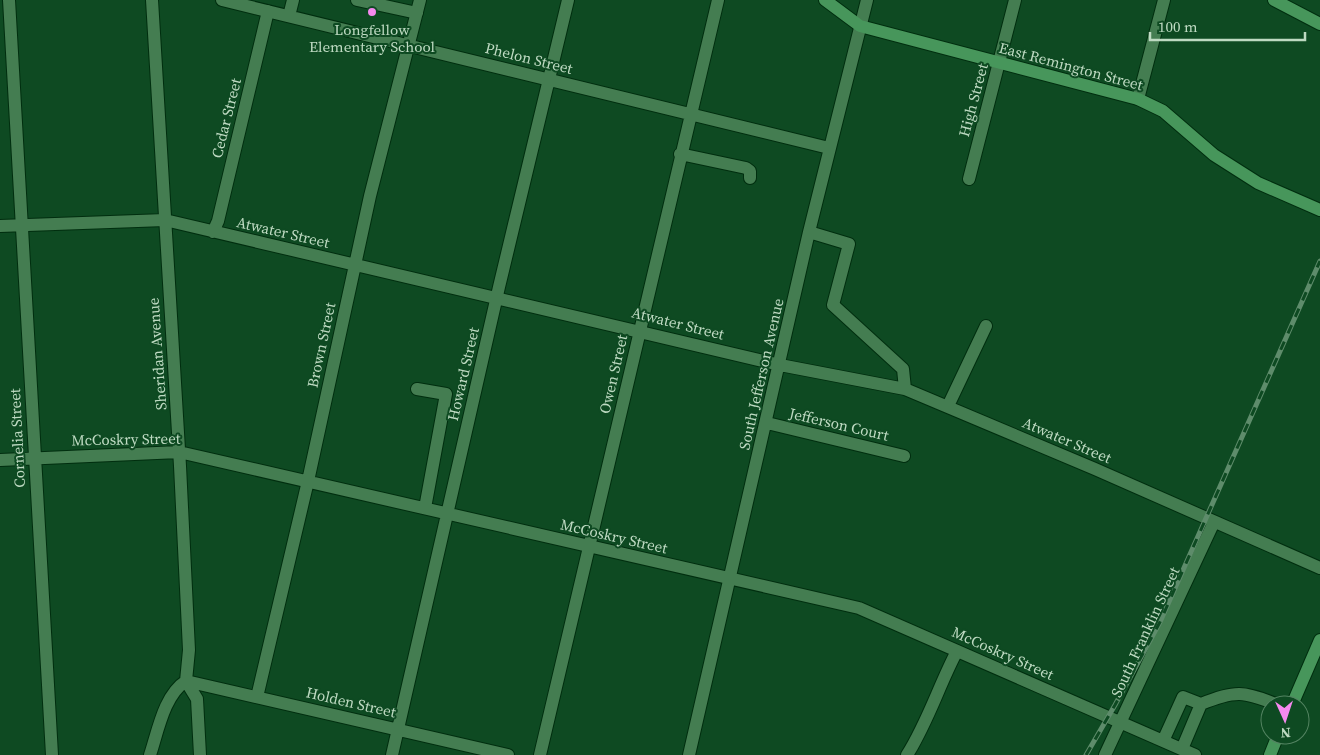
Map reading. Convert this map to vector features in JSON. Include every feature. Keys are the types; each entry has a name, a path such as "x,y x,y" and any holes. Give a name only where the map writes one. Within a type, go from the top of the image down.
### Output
{"main road":[{"name":"East Remington Street","path":"825,0 860,26 1138,99 1163,111 1214,155 1251,178 1320,210"},
{"path":"1274,0 1320,24"},
{"path":"1296,695 1320,640"}],"street":[{"name":"Cornelia Street","path":"9,0 52,755"},
{"name":"Sheridan Avenue","path":"152,0 189,650 186,681"},
{"name":"Phelon Street","path":"222,0 689,116 829,148"},
{"path":"289,16 293,0"},
{"path":"357,0 417,13"},
{"name":"Brown Street","path":"257,697 308,481 370,196 420,0"},
{"name":"Howard Street","path":"392,755 568,0"},
{"name":"Owen Street","path":"540,755 680,154 718,0"},
{"name":"South Jefferson Avenue","path":"689,755 767,423 809,232 867,0"},
{"name":"High Street","path":"969,179 1014,0"},
{"path":"1138,99 1164,0"},
{"name":"Cedar Street","path":"213,232 218,221 268,11"},
{"path":"680,154 746,168 750,171 750,178"},
{"name":"Atwater Street","path":"0,226 165,220 497,299 640,330 780,365 905,389 1320,568"},
{"path":"809,232 849,244 833,305 903,369 905,389"},
{"path":"948,406 986,326"},
{"path":"417,389 446,394 424,508"},
{"name":"Jefferson Court","path":"767,423 904,456"},
{"name":"McCoskry Street","path":"0,460 179,452 859,608 1195,755"},
{"name":"South Franklin Street","path":"1105,755 1214,522"},
{"path":"907,755 925,725 944,677 957,651"},
{"path":"150,755 167,706 176,687 186,681 197,699 200,755"},
{"name":"Holden Street","path":"186,681 508,755"},
{"path":"1163,741 1183,697 1201,704 1221,696 1242,692 1260,698"},
{"path":"1182,749 1201,704"}],"railway":[{"path":"1086,755 1160,622 1320,261"}],"place":[{"name":"Longfellow Elementary School","path":"372,12"}]}
